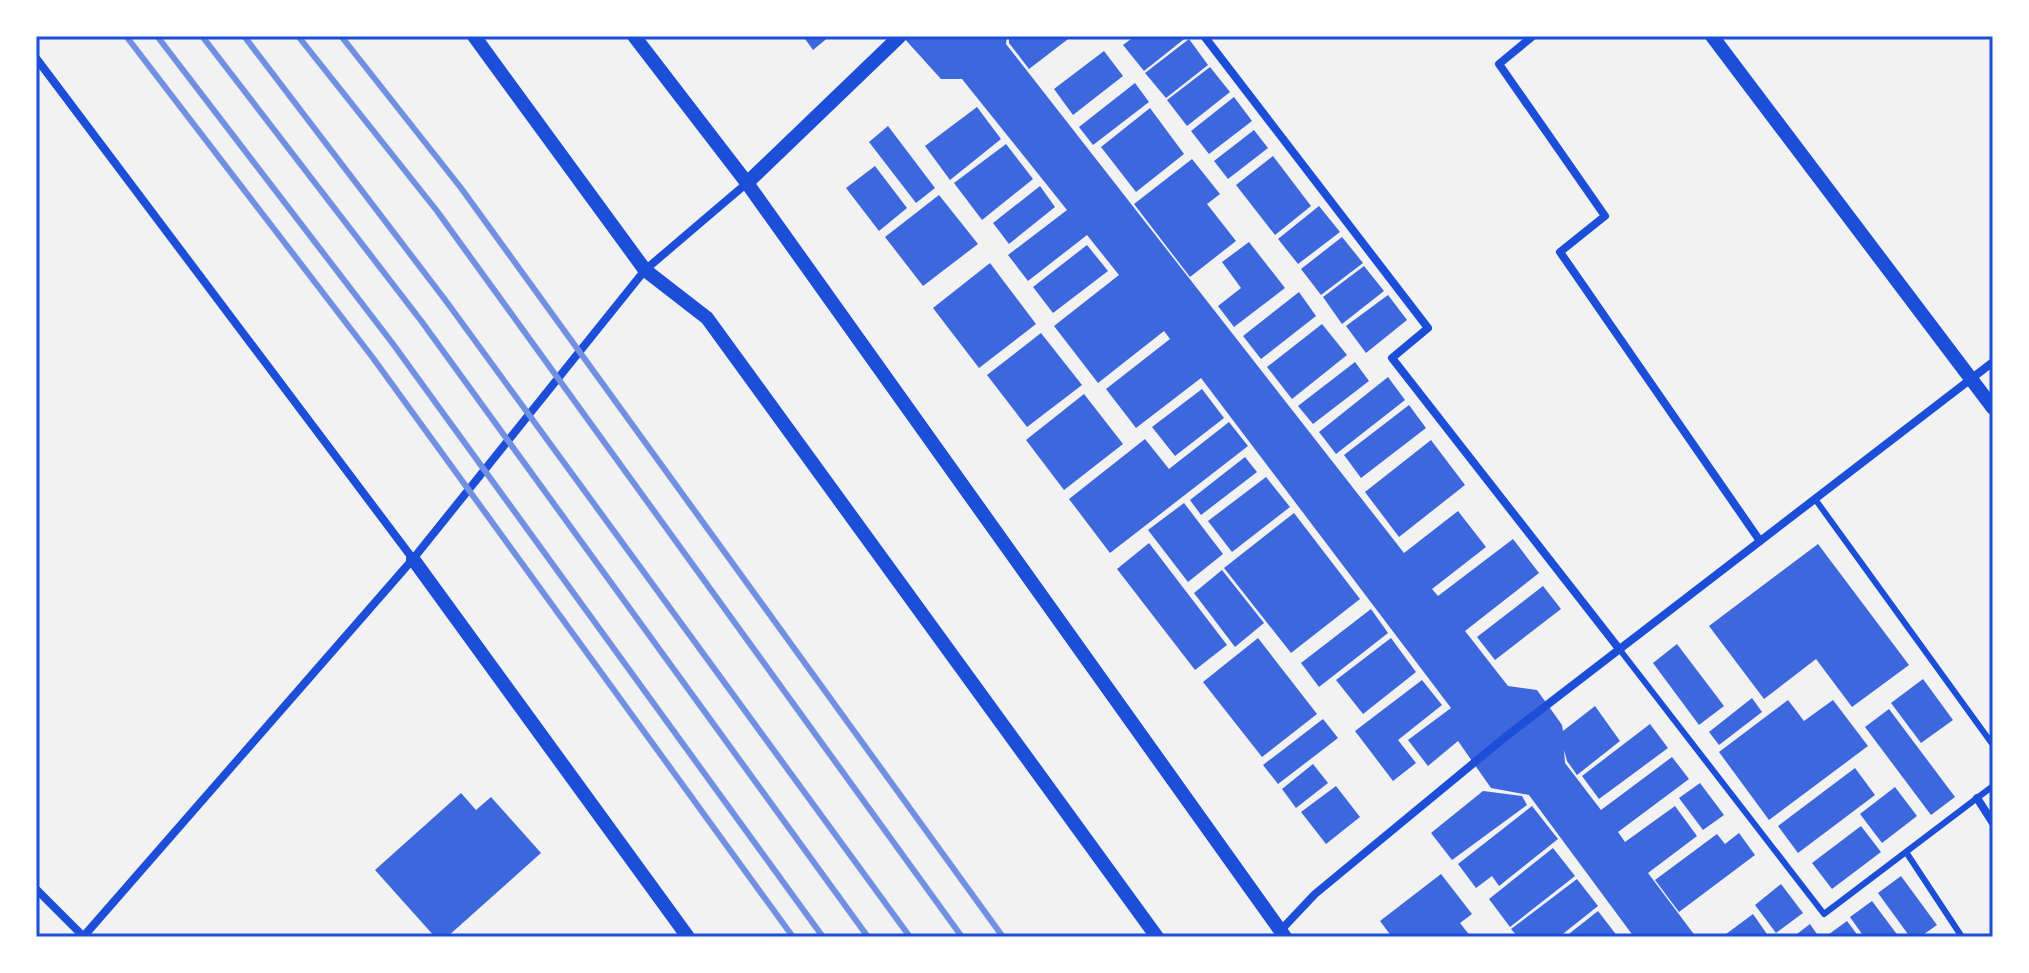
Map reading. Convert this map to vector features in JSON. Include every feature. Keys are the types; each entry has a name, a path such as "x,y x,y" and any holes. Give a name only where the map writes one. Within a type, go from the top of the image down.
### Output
{"street":[{"path":"474,36 645,270 707,318 1157,937"},
{"path":"634,36 747,183 1279,935 1315,894 1504,738 1993,362"},
{"path":"36,889 83,937 413,559 645,270 747,183 900,36"},
{"path":"1204,36 1428,328 1392,358 1620,650"},
{"path":"1533,36 1499,64 1605,216 1560,252 1760,541"},
{"path":"1712,36 1993,408"},
{"path":"36,58 413,559 688,937"},
{"path":"1977,798 1993,823"}],"lane":[{"path":"1815,499 1993,745"},
{"path":"1620,650 1824,914 1993,786"},
{"path":"1906,852 1962,937"}],"building":[{"path":"803,36 830,36 813,50"},
{"path":"902,36 1007,36 1006,44 1404,553 1458,511 1486,547 1432,589 1438,596 1513,539 1539,573 1465,631 1508,686 1537,690 1563,731 1595,706 1620,741 1577,775 1567,761 1564,750 1565,763 1601,810 1672,757 1689,779 1618,832 1625,842 1675,806 1697,836 1648,873 1696,937 1634,937 1529,795 1491,788 1458,741 1428,766 1408,740 1451,708 1201,378 1136,428 1106,389 1170,339 1164,331 1098,383 1054,326 1119,275 1087,235 1028,281 1008,255 1067,210 962,79 941,79"},
{"path":"1009,36 1072,36 1029,69 1009,43"},
{"path":"1135,36 1188,36 1144,71 1123,45"},
{"path":"1189,39 1208,65 1166,98 1145,73"},
{"path":"1104,51 1123,76 1073,115 1054,89"},
{"path":"1210,67 1230,92 1187,126 1167,100"},
{"path":"1135,83 1149,102 1093,145 1079,127"},
{"path":"1234,97 1252,121 1209,154 1191,131"},
{"path":"977,107 1001,139 950,180 925,146"},
{"path":"1150,108 1184,154 1136,192 1101,147"},
{"path":"888,126 935,188 916,203 869,142"},
{"path":"1254,130 1268,148 1228,179 1214,161"},
{"path":"1006,144 1033,179 982,220 954,183"},
{"path":"1273,156 1311,206 1275,235 1236,185"},
{"path":"1192,159 1220,194 1207,204 1236,241 1190,277 1134,204"},
{"path":"875,166 907,208 879,231 846,188"},
{"path":"1040,186 1055,207 1009,244 993,223"},
{"path":"939,195 978,244 923,286 885,237"},
{"path":"1319,206 1340,232 1298,264 1278,239"},
{"path":"1342,237 1363,263 1321,295 1301,269"},
{"path":"1249,242 1285,288 1234,327 1218,306 1241,288 1222,262"},
{"path":"1087,245 1108,271 1053,313 1033,287"},
{"path":"990,263 1036,324 979,368 933,308"},
{"path":"1364,266 1384,291 1342,324 1323,297"},
{"path":"1299,292 1316,316 1261,359 1243,336"},
{"path":"1388,295 1407,320 1366,353 1346,326"},
{"path":"1322,324 1347,355 1292,399 1267,367"},
{"path":"1041,333 1082,385 1027,427 987,375"},
{"path":"1355,362 1369,381 1313,424 1298,406"},
{"path":"1388,377 1405,400 1336,454 1319,432"},
{"path":"1202,389 1224,418 1175,456 1152,427"},
{"path":"1084,394 1123,444 1064,490 1026,440"},
{"path":"1409,405 1426,428 1361,478 1344,455"},
{"path":"1229,422 1248,446 1110,553 1069,499 1145,439 1169,469"},
{"path":"1431,440 1465,485 1399,537 1365,492"},
{"path":"1245,457 1257,472 1201,515 1190,500"},
{"path":"1266,477 1290,507 1232,552 1208,521"},
{"path":"1184,503 1223,554 1188,582 1148,530"},
{"path":"1294,513 1360,599 1291,653 1224,568"},
{"path":"1149,543 1227,645 1195,670 1117,569"},
{"path":"1818,544 1909,665 1852,707 1816,659 1764,699 1709,626"},
{"path":"1222,570 1264,623 1235,647 1194,593"},
{"path":"1543,586 1561,609 1495,660 1477,637"},
{"path":"1371,609 1388,633 1319,687 1301,663"},
{"path":"1258,638 1317,714 1262,757 1203,682"},
{"path":"1391,638 1416,672 1363,714 1336,680"},
{"path":"1677,644 1724,706 1699,725 1653,663"},
{"path":"1923,679 1953,720 1921,743 1891,703"},
{"path":"1422,680 1442,705 1398,740 1416,763 1393,781 1355,731"},
{"path":"1752,698 1762,712 1719,745 1709,732"},
{"path":"1788,700 1804,721 1833,700 1868,746 1769,820 1719,752"},
{"path":"1889,709 1955,797 1931,815 1865,727"},
{"path":"1323,719 1338,738 1278,784 1263,765"},
{"path":"1650,724 1668,748 1599,799 1582,776"},
{"path":"1313,764 1328,783 1296,808 1282,789"},
{"path":"1855,768 1875,795 1798,853 1778,826"},
{"path":"1700,783 1724,815 1703,830 1679,798"},
{"path":"1336,786 1360,817 1326,844 1301,812"},
{"path":"1895,787 1917,816 1882,843 1860,814"},
{"path":"1483,791 1522,796 1527,805 1452,860 1431,833"},
{"path":"461,793 476,810 491,797 541,853 447,937 435,937 375,870"},
{"path":"1532,806 1558,839 1499,886 1492,876 1476,888 1458,864"},
{"path":"1861,826 1881,852 1832,889 1812,863"},
{"path":"1739,833 1755,855 1679,912 1655,880 1717,834 1725,844"},
{"path":"1553,848 1575,876 1510,927 1489,899"},
{"path":"1441,874 1472,914 1460,923 1471,937 1392,937 1380,921"},
{"path":"1901,876 1937,925 1920,937 1910,937 1878,893"},
{"path":"1577,879 1598,906 1559,937 1518,937 1511,929"},
{"path":"1781,884 1803,913 1776,933 1755,905"},
{"path":"1872,901 1899,937 1864,937 1850,917"},
{"path":"1598,911 1618,937 1565,937"},
{"path":"1753,914 1769,937 1722,937"},
{"path":"1847,921 1859,937 1825,937"},
{"path":"1810,924 1819,937 1793,937"}],"railway":[{"path":"126,36 373,358 793,937"},
{"path":"157,36 393,344 823,937"},
{"path":"202,36 422,322 868,937"},
{"path":"244,36 446,301 910,937"},
{"path":"298,36 437,211 962,937"},
{"path":"341,36 461,188 1003,937"}]}
